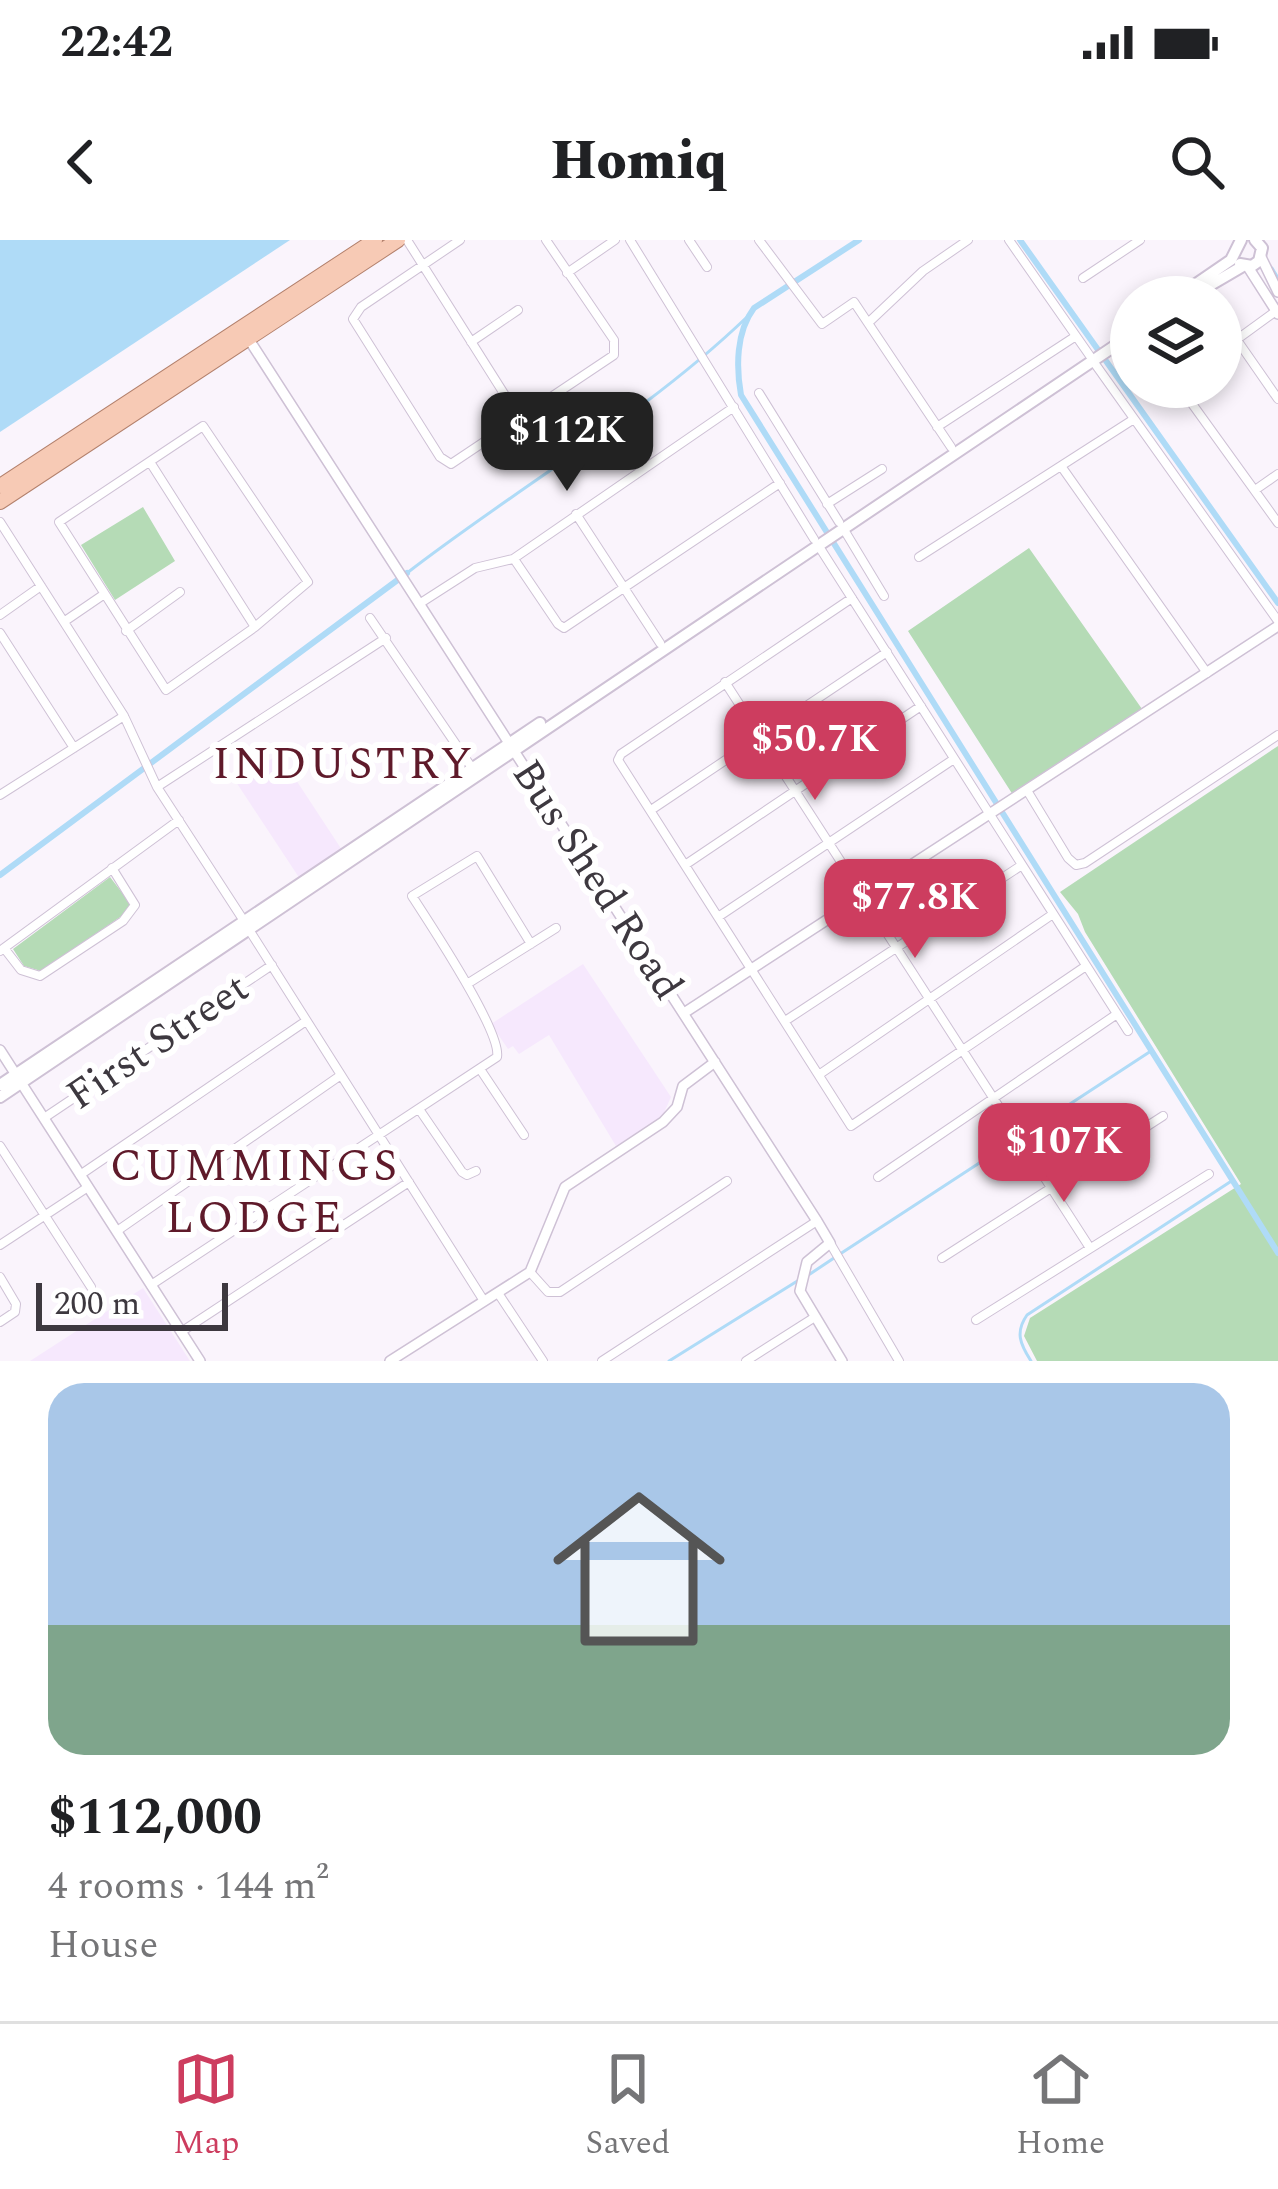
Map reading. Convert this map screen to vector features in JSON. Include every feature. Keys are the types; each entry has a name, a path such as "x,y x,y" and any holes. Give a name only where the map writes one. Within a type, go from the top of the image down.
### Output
{"main road":[{"path":"0,486 375,240"},
{"path":"0,502 403,240"},
{"path":"1207,276 1239,253 1274,242"},
{"path":"1213,276 1239,253"},
{"path":"840,526 1110,346"},
{"path":"246,925 472,768 510,748 1097,354"},
{"path":"0,1097 19,1078 817,541"},
{"path":"0,1085 19,1078"}],"street":[{"path":"403,240 423,264 520,419"},
{"path":"460,240 357,310 355,324 448,464 460,461 614,355 614,340 546,240"},
{"path":"567,273 616,240"},
{"path":"630,240 1128,1031"},
{"path":"689,240 706,267"},
{"path":"759,240 822,324 854,302 951,448"},
{"path":"868,322 923,271 968,240"},
{"path":"684,1013 1278,624 1134,419 1097,354 1076,336 1009,240"},
{"path":"1083,278 1140,240"},
{"path":"1259,246 1278,292"},
{"path":"1239,253 1277,313 1242,337"},
{"path":"471,342 518,310"},
{"path":"937,427 1076,336"},
{"name":"Bus Shed Road","path":"248,338 830,1243"},
{"path":"1242,347 1278,399"},
{"path":"759,393 884,596"},
{"path":"419,604 475,568 513,559 734,407"},
{"path":"1191,408 1278,524"},
{"path":"920,557 1134,419"},
{"path":"203,426 308,583 166,690 59,522 150,462 203,426"},
{"path":"150,462 255,627"},
{"path":"1061,466 1207,673"},
{"path":"827,503 882,469"},
{"path":"1254,490 1278,473"},
{"path":"513,559 563,628 780,483"},
{"path":"576,514 660,643"},
{"path":"0,522 124,716 178,820 484,1300"},
{"path":"0,615 41,586"},
{"path":"126,631 180,592"},
{"path":"64,621 103,595"},
{"path":"852,598 619,757 784,1021 851,1126 1086,966"},
{"path":"370,618 472,768"},
{"path":"0,633 74,748"},
{"path":"158,787 386,638"},
{"path":"650,810 887,652"},
{"path":"725,682 1090,1248"},
{"path":"685,865 921,706"},
{"path":"0,795 124,716"},
{"path":"1028,792 1076,865 1278,735"},
{"path":"718,916 955,759"},
{"path":"112,868 135,905 123,921 40,976 21,970 2,950 112,868 178,820"},
{"path":"151,1285 498,1054 498,1044 467,984 412,896 477,856 531,944"},
{"path":"784,1021 1022,865"},
{"path":"820,1074 1053,914"},
{"path":"467,984 556,928"},
{"name":"First Street","path":"44,1118 272,965"},
{"path":"878,1177 1117,1014"},
{"path":"80,1174 306,1021"},
{"path":"0,1049 200,1361"},
{"path":"390,1361 530,1272 566,1187 663,1122 677,1107 682,1086 715,1063"},
{"path":"480,1070 524,1135"},
{"path":"116,1231 340,1076"},
{"path":"419,1109 462,1172 476,1171"},
{"path":"942,1258 1163,1116"},
{"path":"0,1146 91,1287"},
{"path":"976,1320 1210,1174"},
{"path":"530,1272 548,1292 560,1292 727,1181"},
{"path":"181,1332 409,1182"},
{"path":"0,1245 88,1187"},
{"path":"602,1361 817,1221"},
{"path":"842,1361 800,1286 803,1271 830,1243 899,1361"},
{"path":"0,1277 16,1304 16,1312 0,1322"},
{"path":"499,1293 543,1361"},
{"path":"746,1361 815,1317"}],"shaded area":[{"path":"279,754 342,850 300,879 236,782"},
{"path":"583,964 671,1097 662,1117 616,1146 549,1035 519,1054 513,1046 508,1049 491,1024"},
{"path":"143,1288 190,1361 30,1361"}],"green space":[{"path":"143,507 175,561 115,600 81,545"},
{"path":"1029,548 1142,709 1013,795 908,631"},
{"path":"1278,746 1278,1361 1037,1361 1024,1336 1030,1318 1241,1184 1078,914 1060,892"},
{"path":"110,877 130,903 129,911 41,971 24,966 13,949"}],"water":[{"path":"0,240 290,240 0,432"}],"waterway":[{"path":"859,240 754,308 739,350 741,395 1278,1253"},
{"path":"1020,240 1278,603"},
{"path":"1272,268 1278,278"},
{"path":"407,573 624,418 747,317"},
{"path":"0,875 407,573"},
{"path":"1024,1134 1151,1051"},
{"path":"840,1254 1016,1139"},
{"path":"1031,1361 1020,1338 1027,1315 1233,1180"},
{"path":"807,1276 834,1258"},
{"path":"669,1361 799,1280"}],"district":[{"name":"INDUSTRY","path":"344,764"},
{"name":"CUMMINGS LODGE","path":"255,1192"}]}
